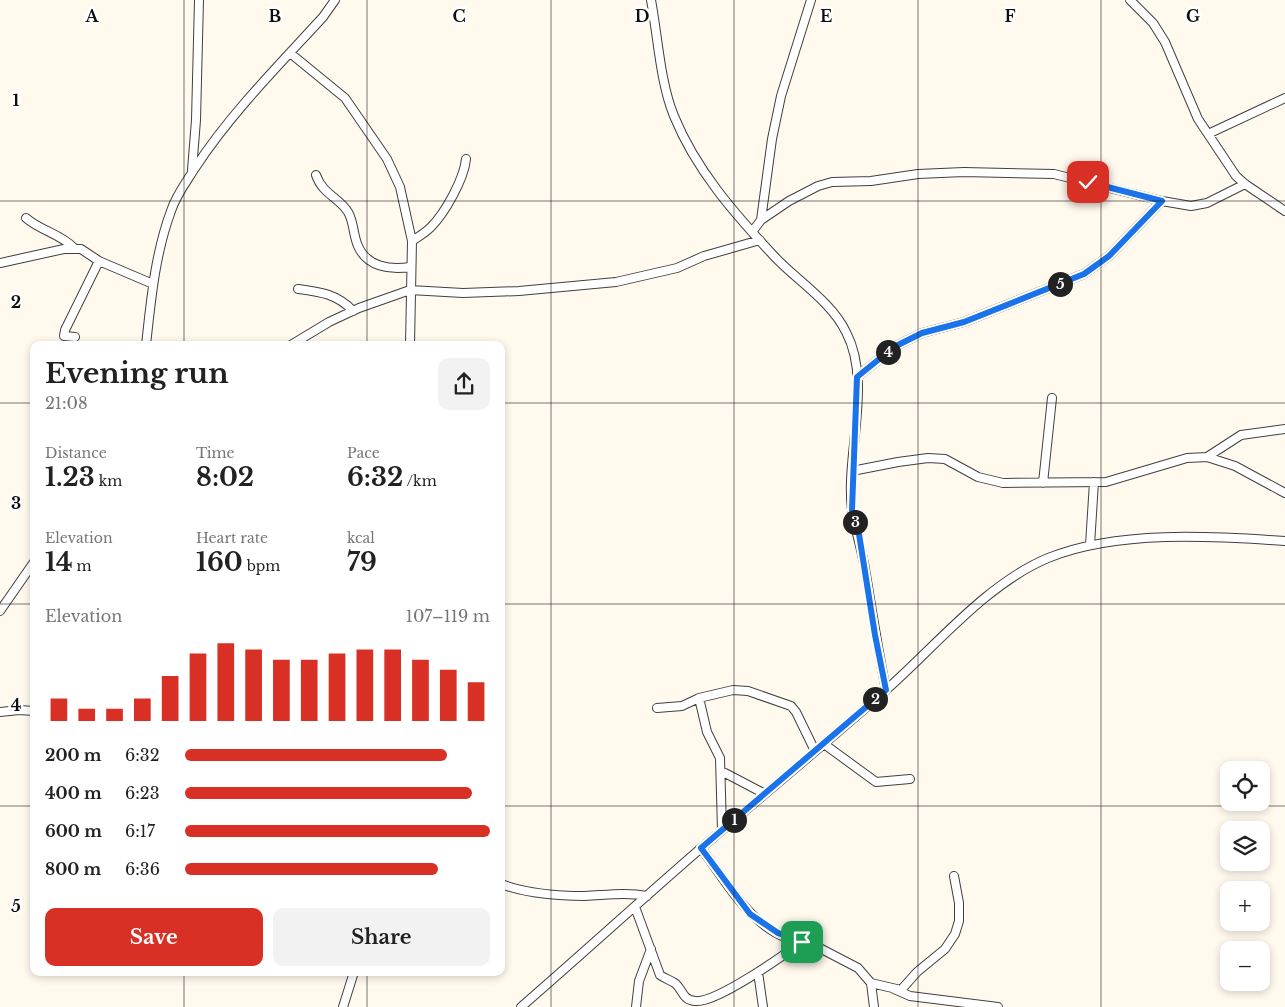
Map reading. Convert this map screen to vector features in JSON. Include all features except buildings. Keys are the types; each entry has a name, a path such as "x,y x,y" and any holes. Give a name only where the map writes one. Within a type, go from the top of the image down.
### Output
{"street":[{"path":"192,172 196,120 200,0"},
{"path":"146,341 153,284 172,208 192,172 208,149 323,17 335,0"},
{"path":"651,0 662,67 673,115 698,164 722,198 752,232 788,270 826,305 846,331 854,352 857,377 852,510 859,534 886,690"},
{"path":"752,232 760,220 772,139 781,96 811,0"},
{"path":"1130,0 1153,23 1165,42 1198,119 1236,176 1285,211"},
{"path":"290,53 345,98 387,159 400,187 412,241 410,341"},
{"path":"1208,134 1285,98"},
{"path":"412,241 432,227 456,191 463,176 466,159"},
{"path":"760,220 818,186 832,182 871,181 918,174 964,172 1054,174 1162,201 1191,206 1207,202 1245,184"},
{"path":"316,175 326,193 348,212 358,246 366,258 377,265 385,267 396,269 410,267"},
{"path":"857,377 894,347 922,333 964,322 1084,274 1109,256 1162,201"},
{"path":"26,218 39,227 64,238 74,248"},
{"path":"298,341 353,310 410,290 462,293 519,292 616,282 677,268 704,256 760,240"},
{"path":"0,263 74,248 81,249 100,260 153,284"},
{"path":"74,338 64,336 65,330 100,260"},
{"path":"298,289 325,292 344,301 353,310"},
{"path":"1043,483 1052,398"},
{"path":"1208,457 1241,436 1285,429"},
{"path":"852,471 928,458 945,459 986,479 1003,483 1094,482 1123,478 1187,458 1208,457 1236,466 1285,493"},
{"path":"1090,545 1094,482"},
{"path":"521,1007 701,848 886,690 993,592 1016,574 1049,558 1090,545 1134,539 1240,538 1285,541"},
{"path":"0,611 30,568"},
{"path":"657,708 682,706 699,698 733,690 748,691 783,702 796,712 815,751"},
{"path":"699,698 707,732 720,758 722,774 722,830"},
{"path":"0,712 30,711"},
{"path":"824,744 876,782 910,779"},
{"path":"722,774 725,773 765,794"},
{"path":"701,848 750,914 778,933 810,943 858,968 871,983 874,1007"},
{"path":"871,983 901,990 917,972 945,950 952,939 959,921 959,903 954,876"},
{"path":"505,885 540,894 587,896 630,893 647,896"},
{"path":"635,907 660,975 678,986 682,994 690,1000 697,1002 713,997 758,972 802,942"},
{"path":"636,1007 639,981 651,949"},
{"path":"758,972 764,1007"},
{"path":"343,1007 353,976"},
{"path":"892,988 910,996 998,1007"}],"route":[{"path":"802,942 778,933 750,914 701,848 886,690 859,534 852,510 857,377 894,347 922,333 964,322 1084,274 1109,256 1162,201 1088,182"}]}
